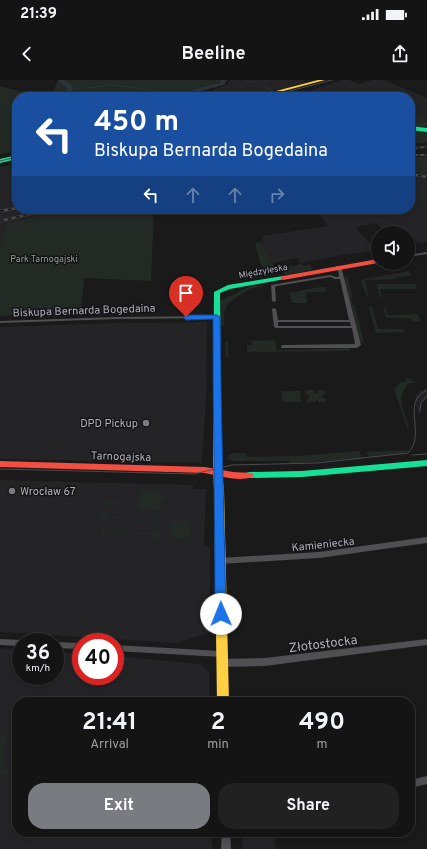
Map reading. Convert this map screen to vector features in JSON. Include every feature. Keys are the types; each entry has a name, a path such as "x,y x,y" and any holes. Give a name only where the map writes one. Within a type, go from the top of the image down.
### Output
{"street":[{"path":"275,92 309,82 323,80"},
{"path":"415,129 427,130"},
{"path":"1,161 12,158"},
{"path":"415,255 427,253"},
{"name":"Międzyleska","path":"217,317 216,296 219,290 224,288 371,262"},
{"path":"283,347 358,345 338,267"},
{"name":"Międzyleska","path":"274,301 273,286 330,276 342,278"},
{"path":"274,309 276,327 354,327"},
{"path":"217,317 218,472 223,697"},
{"name":"Biskupa Bernarda Bogedaina","path":"0,322 117,318 217,317"},
{"path":"275,321 353,321"},
{"name":"Tarnogajska","path":"0,464 205,470 240,475 322,473 427,463"},
{"name":"Kamieniecka","path":"220,561 319,555 427,540"},
{"name":"Złotostocka","path":"124,649 222,659 272,661 427,642"},
{"path":"415,783 427,780"},
{"path":"226,837 226,849"}],"shaded area":[{"path":"230,80 253,82 254,81 248,80 305,80 304,83 268,92 217,92 212,90 227,85"},
{"path":"342,80 349,80 359,84 373,80 384,80 413,92 306,92"},
{"path":"415,93 427,98 427,117 422,115 415,117"},
{"path":"12,165 12,214 44,214 7,223 0,246 0,167"},
{"path":"415,173 427,175 427,242 418,243 415,239 415,226 379,226 377,223 355,227 371,245 371,251 301,263 297,258 272,263 260,243 263,240 262,236 328,226 319,214 415,214"},
{"path":"207,322 206,398 202,463 0,459 0,327 112,323"},
{"path":"427,388 427,397 422,402 420,413 418,413 415,398 418,392"},
{"path":"0,480 193,485 193,489 206,489 204,546 210,548 210,632 177,643 124,640 124,633 72,633 72,636 64,636 64,633 0,632"},
{"path":"0,648 12,649 12,685 64,685 64,653 72,653 72,685 124,685 124,657 200,664 209,672 209,697 12,697 12,837 211,837 212,849 0,849"},
{"path":"242,837 275,837 276,849 243,849"}],"green space":[{"path":"58,80 222,80 192,92 53,92"},
{"path":"0,86 23,92 12,92 12,153 10,152 0,154"},
{"path":"422,115 427,117 427,128 415,127 415,117"},
{"path":"415,130 427,131 427,143 415,144"},
{"path":"415,157 427,157 427,175 415,173"},
{"name":"Park Tarnogajski","path":"44,214 154,214 151,281 84,278 81,313 0,316 0,246 7,223"},
{"path":"260,242 276,269 266,271 260,263 255,243"},
{"path":"302,264 303,266 310,264 312,270 286,275 282,272 286,271 284,268"},
{"path":"409,271 411,276 396,277 397,279 365,280 369,297 367,297 361,280"},
{"path":"347,276 353,298 351,298 353,306 355,306 364,343 360,341 344,277"},
{"path":"376,284 416,284 417,289 380,289 382,297 380,297"},
{"path":"250,286 263,286 246,292 229,303 224,312 224,326 220,325 220,301"},
{"path":"326,287 326,292 306,292 307,303 292,303 289,293"},
{"path":"369,307 372,307 378,329 403,329 404,332 376,333"},
{"path":"383,307 385,307 388,315 417,314 419,315 421,321 413,322 411,318 386,318"},
{"path":"275,340 277,350 349,348 350,351 247,352 247,345 252,345 251,341 228,341 228,358 226,358 225,341"},
{"path":"405,378 420,379 411,379 411,381 417,382 408,384 402,395 402,406 409,428 407,428 394,389 401,382 406,382"},
{"path":"305,390 314,390 314,393 317,393 316,391 325,390 325,395 322,395 323,398 326,398 326,402 318,402 318,400 316,400 316,402 307,402 307,398 310,398 309,395 306,395"},
{"path":"281,391 300,391 301,402 283,402"},
{"path":"407,450 408,452 369,457 366,452"},
{"path":"359,451 362,458 290,464 290,461 232,461 228,459 228,456 233,453 245,453 246,457 296,456"},
{"path":"140,491 153,491 162,494 164,496 164,500 159,500 159,506 164,506 163,508 158,510 138,509 138,505 109,504 108,508 103,504 105,500 109,498 109,502 138,504"},
{"path":"107,512 106,516 157,519 158,515 162,517 163,520 157,524 156,520 106,518 105,521 100,518 101,515"},
{"path":"171,521 191,521 190,539 174,536 171,531"},
{"path":"105,526 106,530 155,533 155,529 161,534 158,538 154,539 154,535 105,532 104,536 99,531"},
{"path":"0,736 6,736 0,770"},
{"path":"0,770 9,770 7,777 6,775 0,775"}],"waterway":[{"path":"61,80 70,87 70,92"},
{"path":"192,92 222,84 224,80"},
{"path":"245,80 254,82"},
{"path":"88,88 109,85"},
{"path":"113,85 154,90"},
{"path":"264,86 273,92"},
{"path":"71,89 81,88"},
{"path":"415,125 427,124"}],"tram line":[{"path":"285,92 332,80"},
{"path":"0,161 12,158"},
{"path":"0,469 194,474 232,465 317,463 408,453 413,445 415,437 415,402 419,395 427,390"},
{"path":"420,411 421,403 427,396"},
{"path":"412,455 427,454"}],"railway":[{"path":"415,148 427,147"},
{"path":"415,155 427,155"},
{"path":"415,175 427,177"},
{"path":"0,211 12,209"},
{"path":"0,221 30,214"}],"traffic: fast":[{"path":"415,129 427,130"},
{"path":"0,161 12,158"},
{"path":"217,398 217,292 228,287 283,278"},
{"path":"249,475 302,474 427,463"}],"traffic: slow":[{"path":"275,92 323,80"},
{"path":"217,398 217,462 219,490 223,697"}],"traffic: jam":[{"path":"283,278 371,262"},
{"path":"0,464 205,470 233,475 249,475"}],"place":[{"name":"DPD Pickup","path":"146,423"},
{"name":"Wrocław 67","path":"12,491"}],"route":[{"path":"186,317 217,317 217,462 219,490 221,614"}]}
